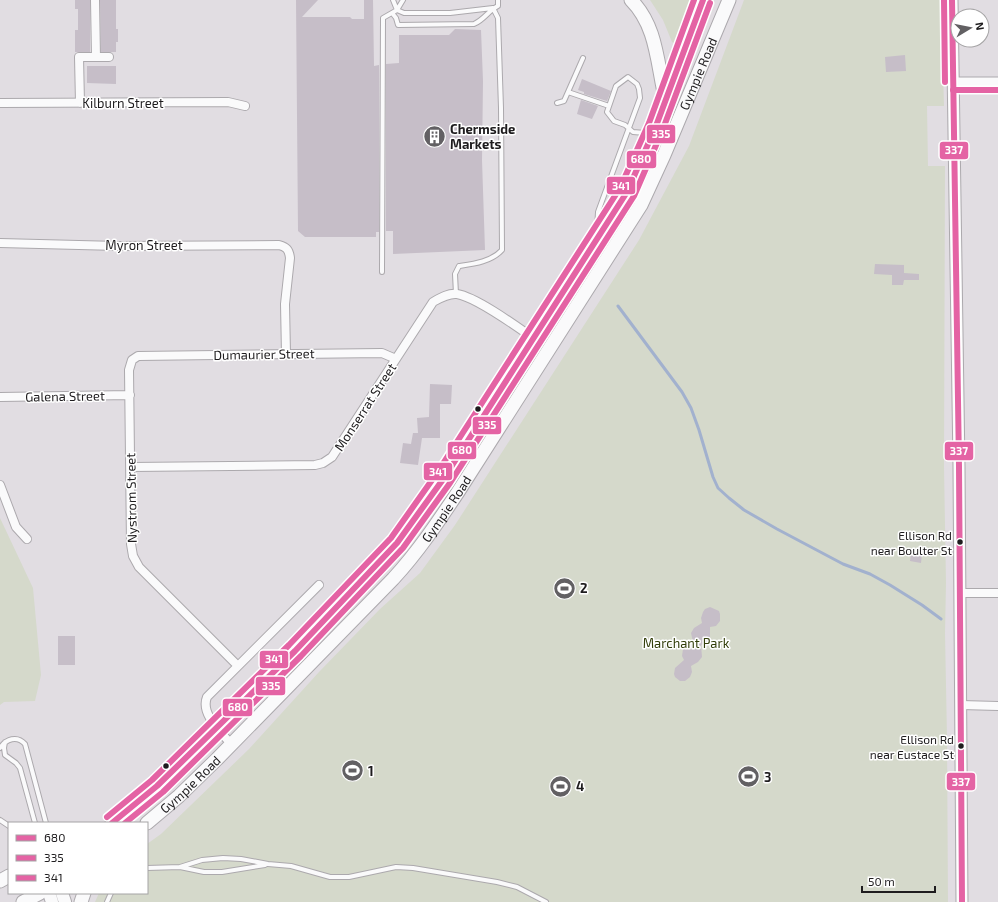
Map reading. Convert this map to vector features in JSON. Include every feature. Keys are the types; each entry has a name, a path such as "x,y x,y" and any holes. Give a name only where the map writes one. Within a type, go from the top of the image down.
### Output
{"highway":[{"path":"631,0 643,16 654,42 658,56 660,79 666,101"},
{"name":"Gympie Road","path":"113,822 157,786 295,651 397,542 444,478 627,192 666,101 703,0"},
{"name":"Gympie Road","path":"148,822 190,786 232,745 412,558 458,492 641,205 664,155 729,0"},
{"path":"23,902 38,894"}],"main road":[{"path":"952,0 962,902"}],"street":[{"path":"96,0 96,57"},
{"path":"80,103 79,57 109,57"},
{"path":"953,82 998,82"},
{"name":"Kilburn Street","path":"0,103 228,102 245,106"},
{"name":"Myron Street","path":"0,243 118,246 279,245 287,248 290,253 290,258 285,304 286,354"},
{"path":"456,294 472,299 533,338"},
{"name":"Monserrat Street","path":"131,467 314,465 323,463 332,457 433,302 444,296 456,294"},
{"name":"Dumaurier Street","path":"132,360 138,356 382,353 396,360"},
{"name":"Nystrom Street","path":"132,360 129,370 131,544 134,556 139,567 238,666"},
{"name":"Galena Street","path":"0,397 130,395"},
{"path":"0,485 16,527 27,539"},
{"name":"Gympie Road","path":"232,745 217,727 206,710 204,705 207,697 319,585"},
{"path":"959,593 998,593"},
{"path":"961,705 998,706"}],"lane":[{"path":"393,0 397,10 404,13 450,13 493,8 498,6 498,0"},
{"path":"382,272 383,18 397,10 403,0"},
{"path":"392,13 398,25 474,24 484,19 493,8"},
{"path":"456,294 455,274 459,266 490,259 502,250 500,55 498,18 493,8"},
{"path":"557,103 564,101 583,58"},
{"path":"594,244 598,223 598,212 629,129 640,98 637,84 628,77 616,86 607,112 614,121 625,125 629,129 633,132 652,135"},
{"path":"568,92 609,106"},
{"path":"0,748 6,742 15,738 21,740 25,744 46,822"},
{"path":"6,742 4,748 5,755 20,768 35,822"},
{"path":"180,867 202,860 223,858 241,859 268,864 291,866 330,877 349,877 396,868 413,868 497,882 517,887 546,902"},
{"path":"148,868 180,867 204,872 222,872 268,864"}],"green space":[{"path":"650,0 692,0 679,39 675,44 672,42 663,20"},
{"name":"Marchant Park","path":"744,0 941,0 944,106 927,106 928,166 945,166 944,467 948,902 95,902 99,894 148,894 148,843 161,834 249,749 319,672 380,609 420,573 455,525 639,240 689,146"},
{"path":"0,518 33,588 41,675 35,701 4,702 0,705"}],"building":[{"path":"75,0 90,0 90,52 75,52 75,30 78,30 78,9 75,9"},
{"path":"100,0 116,0 116,29 118,29 118,42 116,42 116,52 101,52"},
{"path":"296,0 318,0 302,17 350,17 352,19 364,19 364,0 373,0 374,66 379,65 379,232 376,232 376,237 305,237 298,231"},
{"name":"Chermside Markets","path":"455,29 481,30 483,81 482,160 485,250 393,254 393,231 386,231 386,64 399,63 399,35 449,35"},
{"path":"905,55 906,71 886,72 885,57"},
{"path":"87,66 116,66 116,84 87,83"},
{"path":"582,79 611,91 607,101 584,94 584,92 578,90"},
{"path":"581,100 598,106 592,119 577,114"},
{"path":"875,264 904,265 904,273 919,274 919,280 904,280 903,285 892,285 892,275 874,274"},
{"path":"430,384 452,385 451,404 440,404 440,438 422,438 418,465 400,463 403,443 411,444 413,433 418,433 417,418 429,417"},
{"path":"911,553 922,554 921,563 910,561"},
{"path":"710,607 719,611 720,621 716,626 710,627 710,639 701,645 702,657 698,662 691,666 692,672 690,677 685,681 680,681 675,677 675,668 684,660 682,656 683,649 693,642 691,633 694,628 702,623 701,618 703,612 705,609"},
{"path":"58,636 75,636 75,665 58,665"}],"waterway":[{"path":"618,306 682,392 691,408 713,477 718,488 744,510 843,564 870,574 890,585 941,619"}],"transit line":[{"name":"341","path":"107,817 152,780 289,645 391,538 437,473 620,188 649,123 694,0"},
{"name":"680","path":"113,822 157,786 295,651 397,543 444,478 627,192 656,126 703,0"},
{"name":"335","path":"944,0 945,82"},
{"name":"337","path":"952,0 959,466 962,902"},
{"name":"335","path":"126,822 163,792 301,656 403,548 450,483 634,196 663,129 710,3"},
{"name":"335","path":"953,90 998,90"}],"place":[{"name":"Chermside Markets","path":"434,136"},
{"name":"Ellison Rd near Boulter St","path":"960,542"},
{"name":"2","path":"565,588"},
{"name":"Ellison Rd near Eustace St","path":"961,746"},
{"name":"1","path":"352,771"},
{"name":"3","path":"748,777"},
{"name":"4","path":"561,786"}]}
